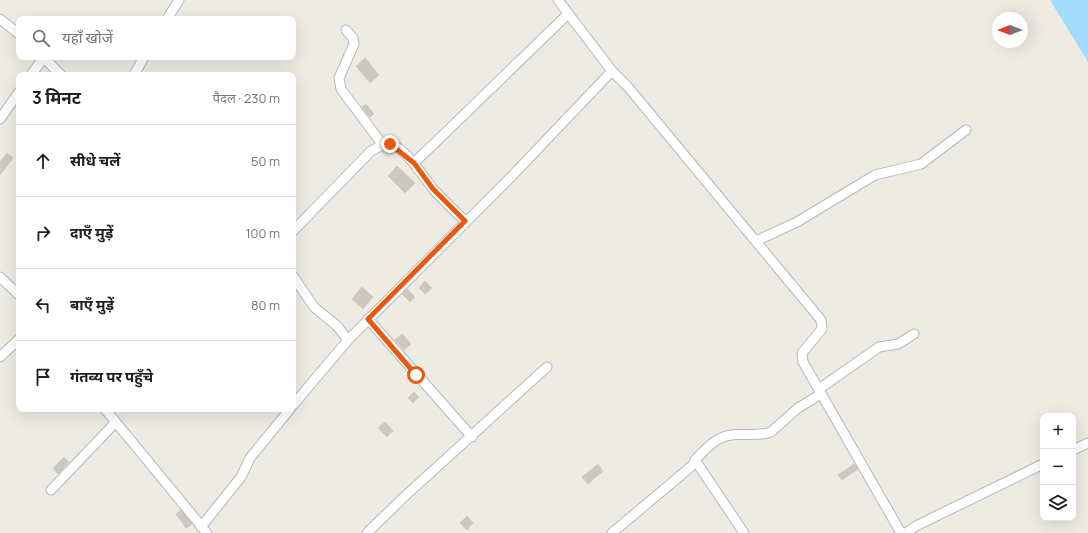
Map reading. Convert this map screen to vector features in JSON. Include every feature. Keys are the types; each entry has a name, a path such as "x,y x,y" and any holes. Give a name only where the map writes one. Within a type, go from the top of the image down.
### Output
{"street":[{"path":"169,16 179,0"},
{"path":"558,0 612,71 821,320 822,330 806,348 802,358 901,533"},
{"path":"414,163 568,14"},
{"path":"0,19 16,32"},
{"path":"346,30 353,38 354,44 342,70 339,83 341,89 382,144"},
{"path":"33,72 41,60"},
{"path":"46,60 59,72"},
{"path":"136,72 142,60"},
{"path":"296,401 348,340 368,319 511,177 612,71"},
{"path":"0,119 16,96"},
{"path":"756,241 797,222 875,175 921,164 966,130"},
{"path":"296,227 371,150 382,144 390,144 414,163 433,189 465,221"},
{"path":"0,277 16,292"},
{"path":"296,280 314,307 337,326 348,340"},
{"path":"368,319 472,437"},
{"path":"612,533 693,465 695,460 719,438 736,435 766,434 771,432 798,408 879,347 898,344 914,334"},
{"path":"0,357 16,342"},
{"path":"367,533 404,497 472,437 547,367"},
{"path":"107,412 176,493 204,530 241,477 250,458 288,412"},
{"path":"51,490 116,423"},
{"path":"1075,449 1088,443"},
{"path":"695,460 744,533"},
{"path":"906,533 916,526 1040,465"}],"water":[{"path":"1050,0 1088,0 1088,62"}],"building":[{"path":"365,58 379,75 370,83 356,66"},
{"path":"366,104 374,114 370,117 362,107"},
{"path":"7,153 13,158 0,175 0,162"},
{"path":"397,166 415,183 405,193 388,176"},
{"path":"425,281 432,288 425,294 419,288"},
{"path":"362,287 373,297 363,309 352,299"},
{"path":"407,289 415,297 410,302 402,294"},
{"path":"402,334 411,344 404,350 395,340"},
{"path":"414,392 419,397 413,403 408,398"},
{"path":"385,422 393,431 387,437 378,428"},
{"path":"64,457 69,462 58,474 53,468"},
{"path":"598,464 603,471 588,484 582,477"},
{"path":"854,464 858,469 842,480 838,475"},
{"path":"181,510 192,524 186,528 176,514"},
{"path":"467,516 473,523 467,530 460,523"}],"route":[{"path":"390,144 397,148 414,163 433,189 465,221 368,319 416,375"}]}
